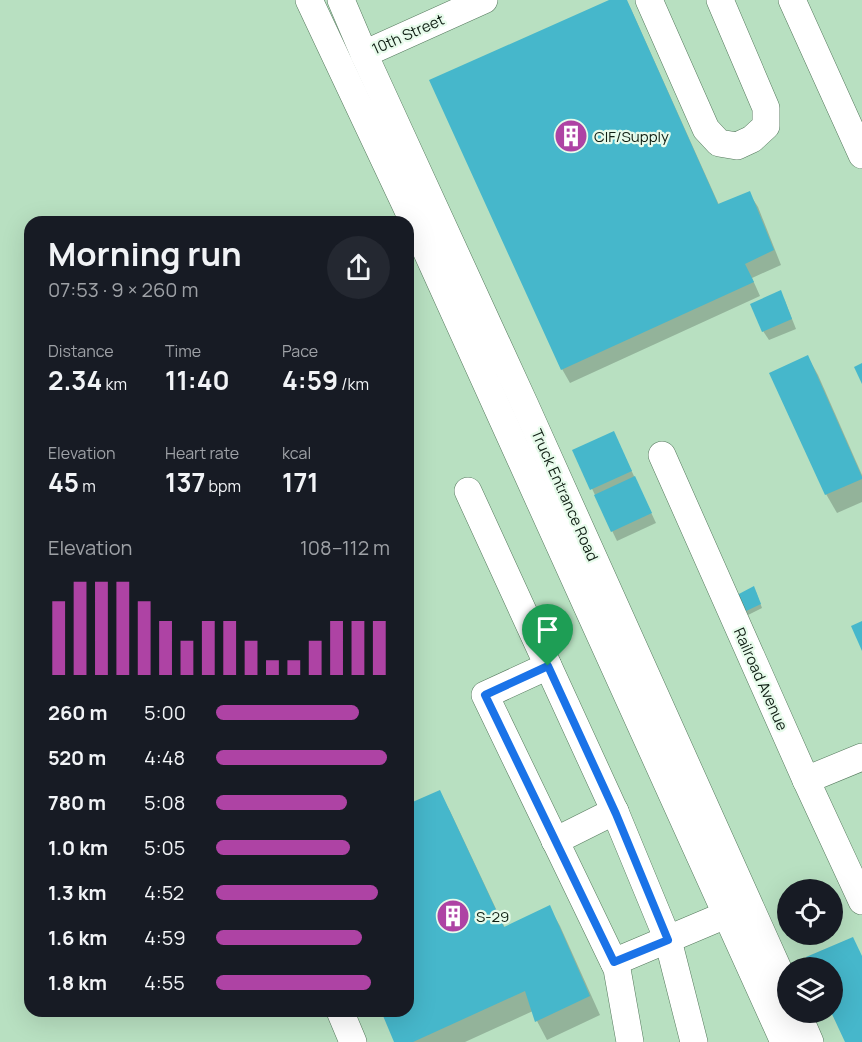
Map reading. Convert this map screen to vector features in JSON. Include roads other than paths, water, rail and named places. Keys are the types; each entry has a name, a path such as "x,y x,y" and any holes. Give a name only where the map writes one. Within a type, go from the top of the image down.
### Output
{"street":[{"path":"309,0 411,216"},
{"name":"Truck Entrance Road","path":"341,0 525,405 737,910 777,974"},
{"name":"10th Street","path":"364,54 484,0"},
{"path":"649,0 705,129 719,143 737,146 752,139 766,126 766,108 720,0"},
{"path":"792,0 862,155"},
{"path":"414,223 737,910 784,1042"},
{"name":"Railroad Avenue","path":"662,455 806,780 860,890"},
{"path":"468,491 615,811 668,940 694,1042"},
{"path":"548,666 485,695 617,969 630,1042"},
{"path":"806,780 862,757"},
{"path":"555,841 615,811"},
{"path":"614,962 737,910"},
{"path":"343,1017 353,1042"},
{"path":"802,1023 810,1042"}],"place":[{"name":"CIF/Supply","path":"571,136"},
{"name":"S-29","path":"453,916"}]}
